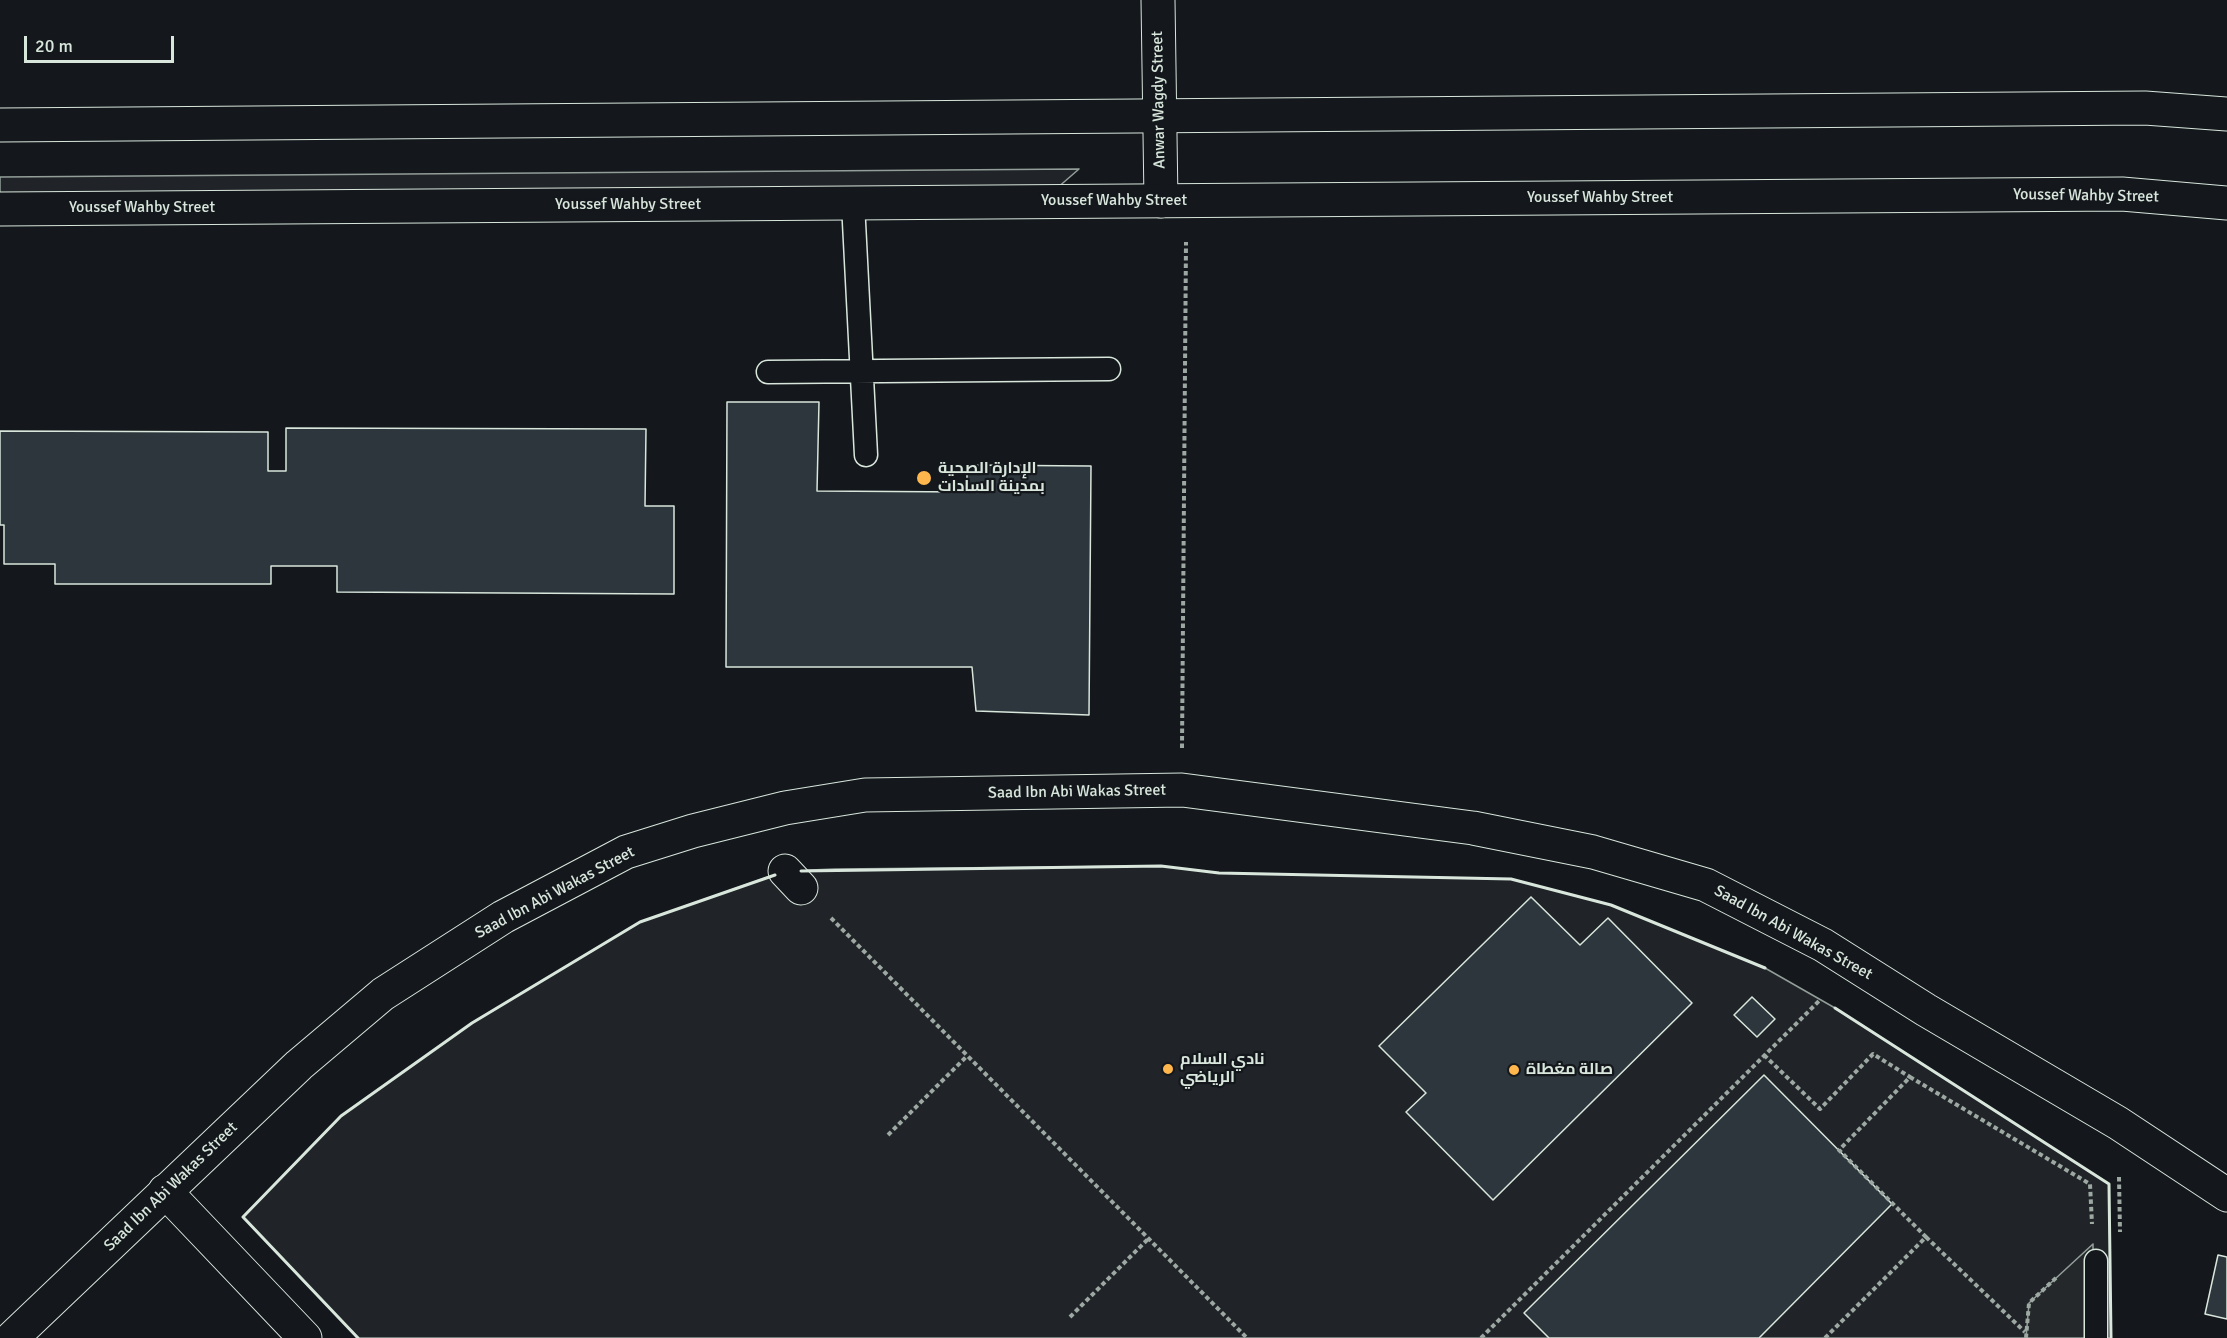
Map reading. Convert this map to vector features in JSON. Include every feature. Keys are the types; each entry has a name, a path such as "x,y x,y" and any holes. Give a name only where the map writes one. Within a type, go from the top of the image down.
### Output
{"street":[{"name":"Anwar Wagdy Street","path":"1158,0 1159,116 1174,201"},
{"path":"0,125 2145,108 2227,114"},
{"name":"Youssef Wahby Street","path":"0,209 2122,195 2227,203"},
{"name":"Saad Ibn Abi Wakas Street","path":"12,1338 299,1065 383,994 503,917 626,852 693,831 785,808 865,795 1182,790 1473,828 1593,852 1706,885 1823,945 1926,1010 2118,1122 2227,1195"},
{"path":"165,1191 305,1338"}],"lane":[{"path":"852,204 866,454"},
{"path":"768,372 1109,369"},
{"path":"2096,1261 2096,1338"}],"path":[{"path":"1174,201 1182,790"},
{"path":"793,880 1247,1338"},
{"path":"1481,1338 1820,1000"},
{"path":"1764,1055 1820,1109 1873,1054 2090,1184"},
{"path":"888,1135 967,1056"},
{"path":"1910,1077 1839,1150 2026,1332"},
{"path":"1825,1338 1926,1237"},
{"path":"1070,1317 1148,1239"}],"shaded area":[{"path":"1079,169 1033,209 0,212 0,177"},
{"name":"نادي السلام الرياضي","path":"1161,866 1219,873 1511,879 1611,905 1765,968 1835,1008 2109,1184 2111,1338 358,1338 243,1217 341,1116 472,1023 640,922 785,871"},
{"path":"2093,1244 2093,1338 2026,1338 2029,1303"}],"building":[{"path":"727,402 819,402 817,491 967,492 967,465 1091,466 1089,715 976,711 972,667 726,667"},
{"path":"286,428 646,429 645,506 674,506 674,594 337,592 337,566 271,566 271,584 55,584 55,564 4,564 4,525 0,525 0,431 268,432 268,471 286,471"},
{"name":"صالة مغطاة","path":"1531,897 1580,945 1608,918 1692,1003 1493,1200 1406,1112 1426,1093 1379,1046"},
{"path":"1752,997 1775,1019 1757,1037 1734,1015"},
{"path":"1764,1075 1892,1204 1759,1338 1549,1338 1524,1313"},
{"path":"2218,1255 2227,1257 2227,1319 2205,1314"}],"wall":[{"path":"801,871 1161,866 1219,873 1511,879 1611,905 1765,968"},
{"path":"358,1338 243,1217 341,1116 472,1023 640,922 775,875"},
{"path":"1835,1008 2109,1184 2111,1338"}],"place":[{"name":"الإدارة الصحية بمدينة السادات","path":"924,478"},
{"name":"نادي السلام الرياضي","path":"1168,1069"},
{"name":"صالة مغطاة","path":"1514,1070"}]}
